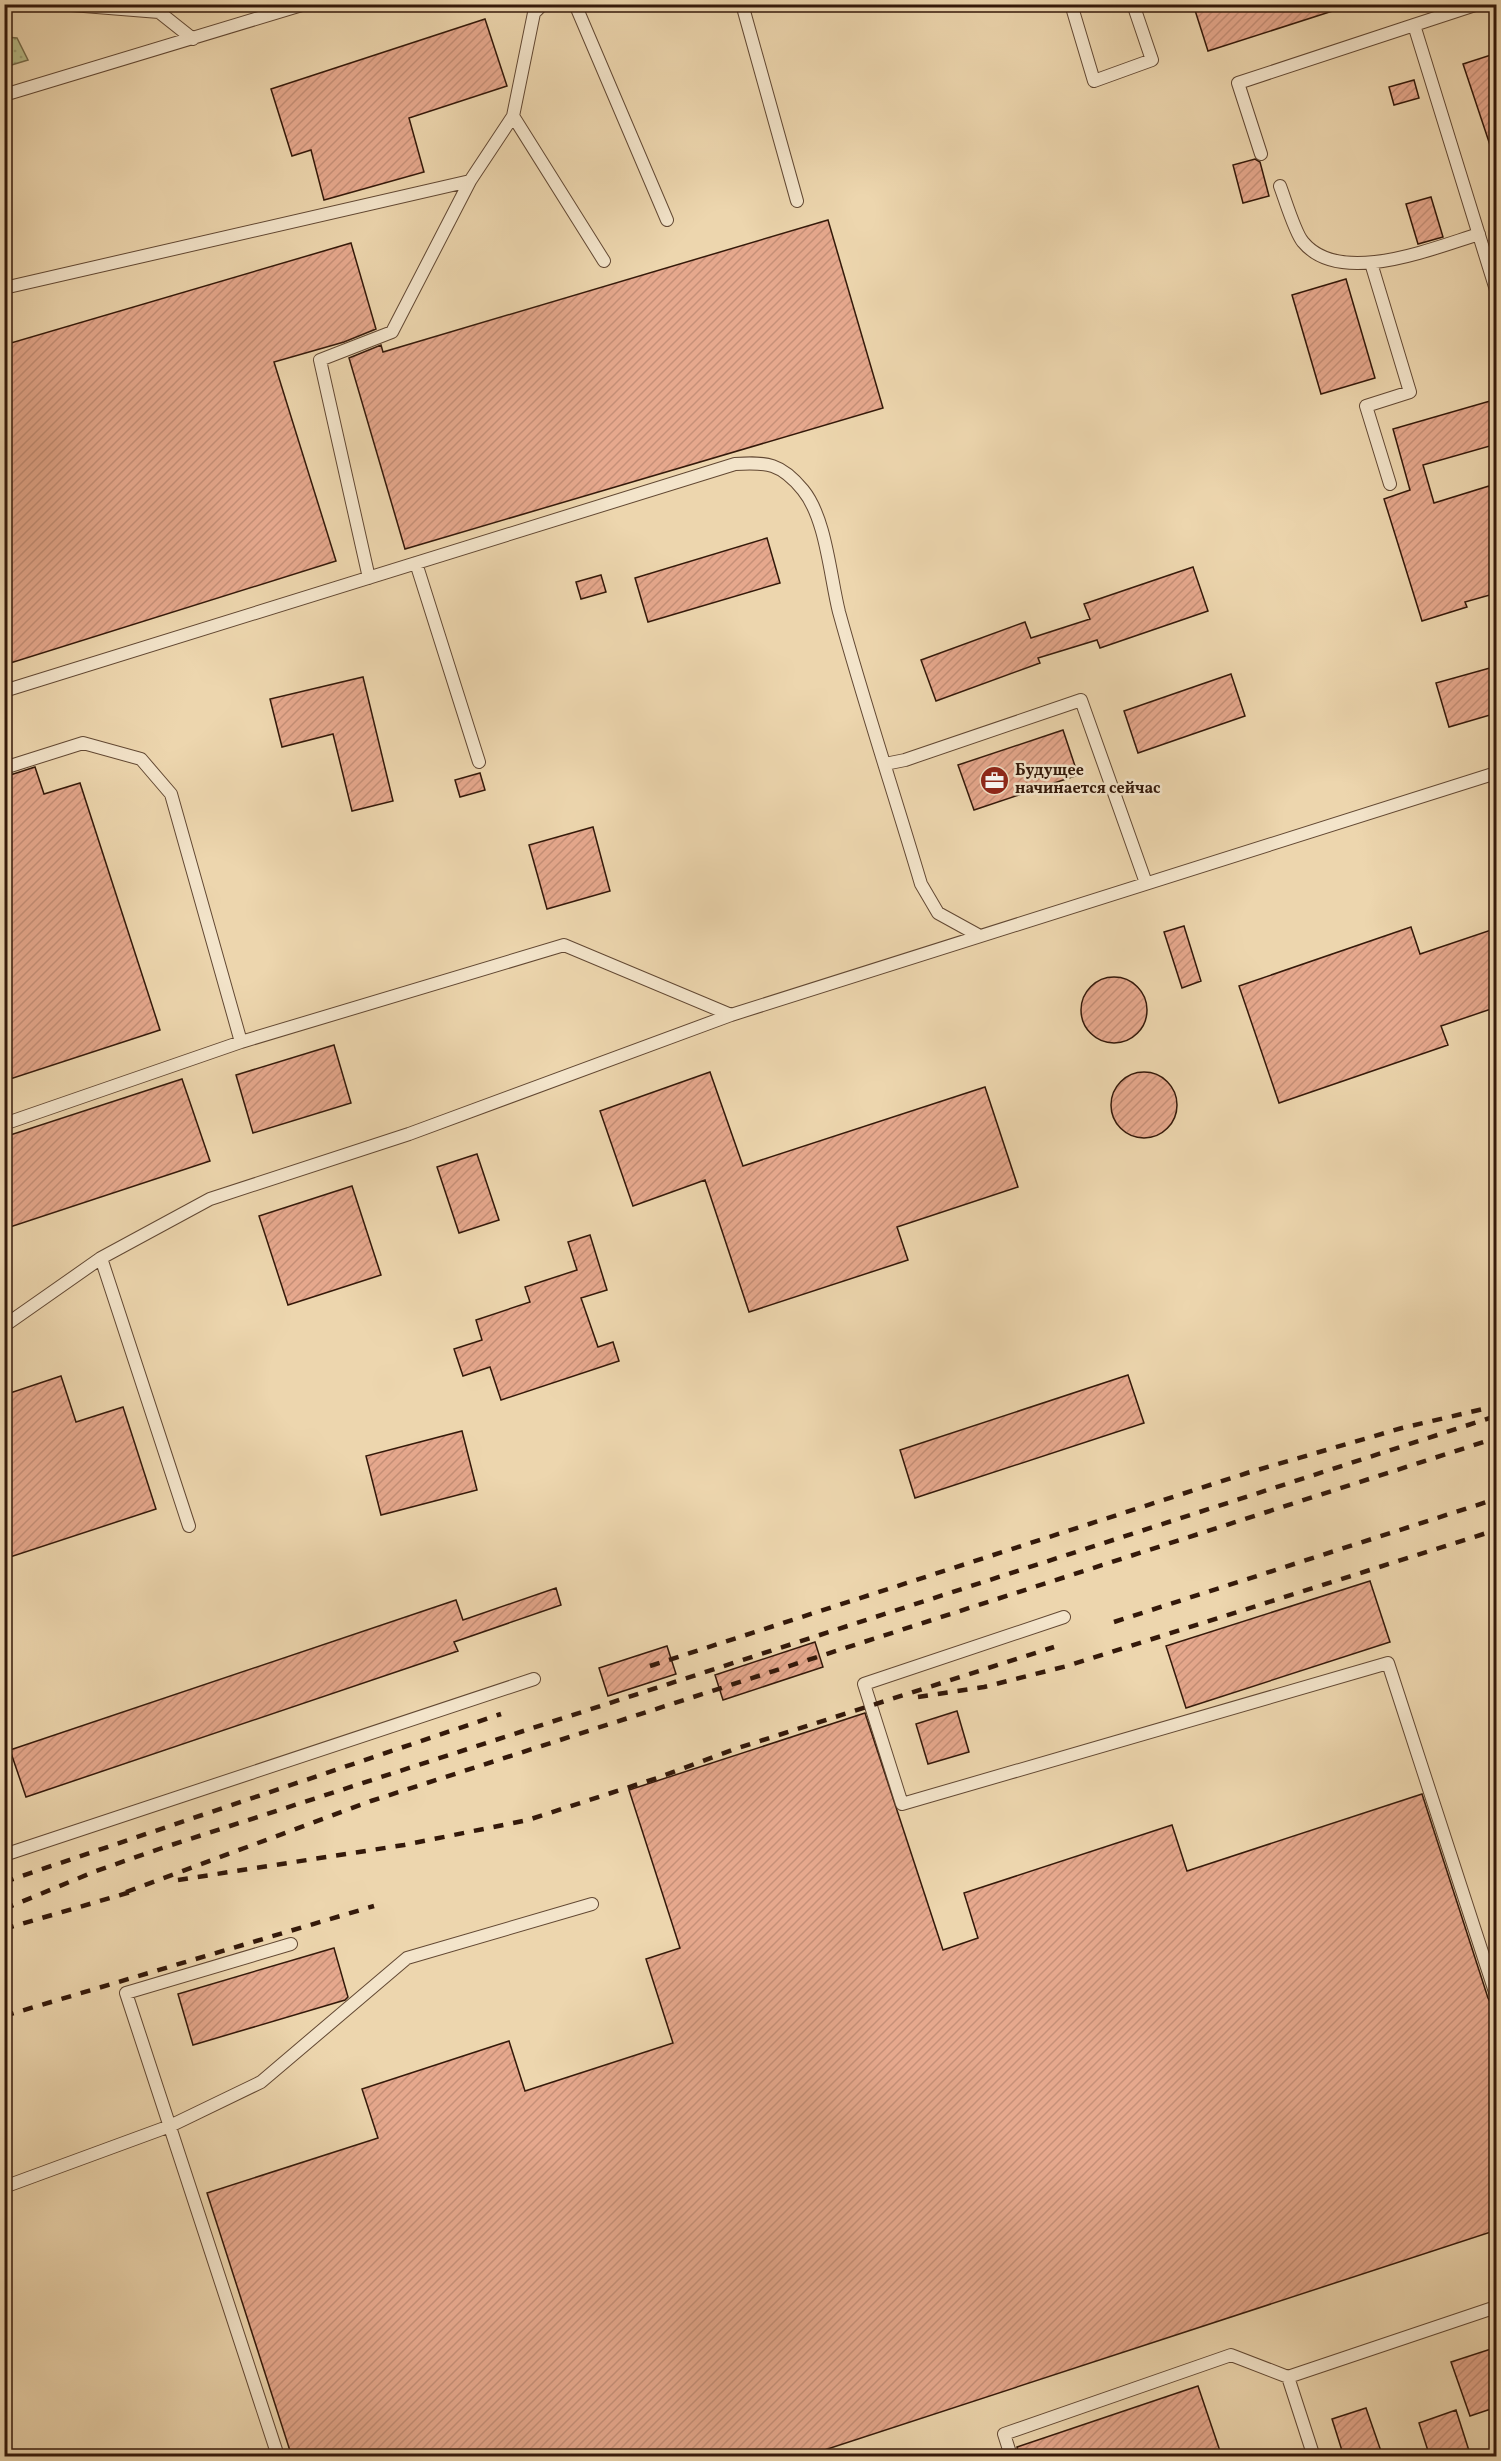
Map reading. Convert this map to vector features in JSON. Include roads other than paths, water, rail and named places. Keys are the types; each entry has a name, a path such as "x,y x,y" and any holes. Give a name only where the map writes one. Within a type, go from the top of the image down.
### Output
{"lane":[{"path":"59,4 159,12 193,39"},
{"path":"4,95 305,4"},
{"path":"369,578 320,360 392,332 470,181 513,116 534,13 543,4"},
{"path":"575,4 667,220"},
{"path":"742,4 797,201"},
{"path":"1071,4 1094,81 1152,60 1133,4"},
{"path":"1261,154 1238,83 1478,4"},
{"path":"1414,25 1497,290"},
{"path":"513,116 604,261"},
{"path":"4,288 470,181"},
{"path":"1280,186 1302,241 1324,259 1371,264 1425,251 1479,234"},
{"path":"1371,264 1410,392 1366,406 1390,484"},
{"path":"4,691 735,464 766,462 788,473 805,491 820,524 839,610 921,884 938,913 978,935"},
{"path":"416,563 479,762"},
{"path":"885,764 904,760 1081,700 1146,884"},
{"path":"4,768 83,743 141,759 171,794 241,1042"},
{"path":"4,1326 101,1258 210,1199 409,1134 730,1015 978,935 1497,774"},
{"path":"4,1124 241,1042 564,945 730,1015"},
{"path":"101,1258 189,1526"},
{"path":"1064,1617 864,1684 902,1803 1388,1663 1497,1995"},
{"path":"4,1855 534,1679"},
{"path":"4,2187 170,2126 261,2082 407,1958 592,1904"},
{"path":"278,2457 126,1993 291,1944"},
{"path":"1011,2457 1004,2434 1231,2355 1288,2377 1497,2307"},
{"path":"1288,2377 1310,2456"}],"railway":[{"path":"650,1666 1247,1473 1402,1428 1496,1406"},
{"path":"4,1909 96,1871 162,1848 1496,1416"},
{"path":"126,1892 371,1801 1496,1438"},
{"path":"1114,1622 1496,1499"},
{"path":"918,1697 984,1687 1067,1666 1496,1530"},
{"path":"178,1880 404,1845 528,1820 657,1778 735,1749 1054,1647"},
{"path":"4,1882 501,1714"},
{"path":"4,1929 134,1891"},
{"path":"4,2016 374,1906"}],"place":[{"name":"Будущее начинается сейчас","path":"994,780"}]}
